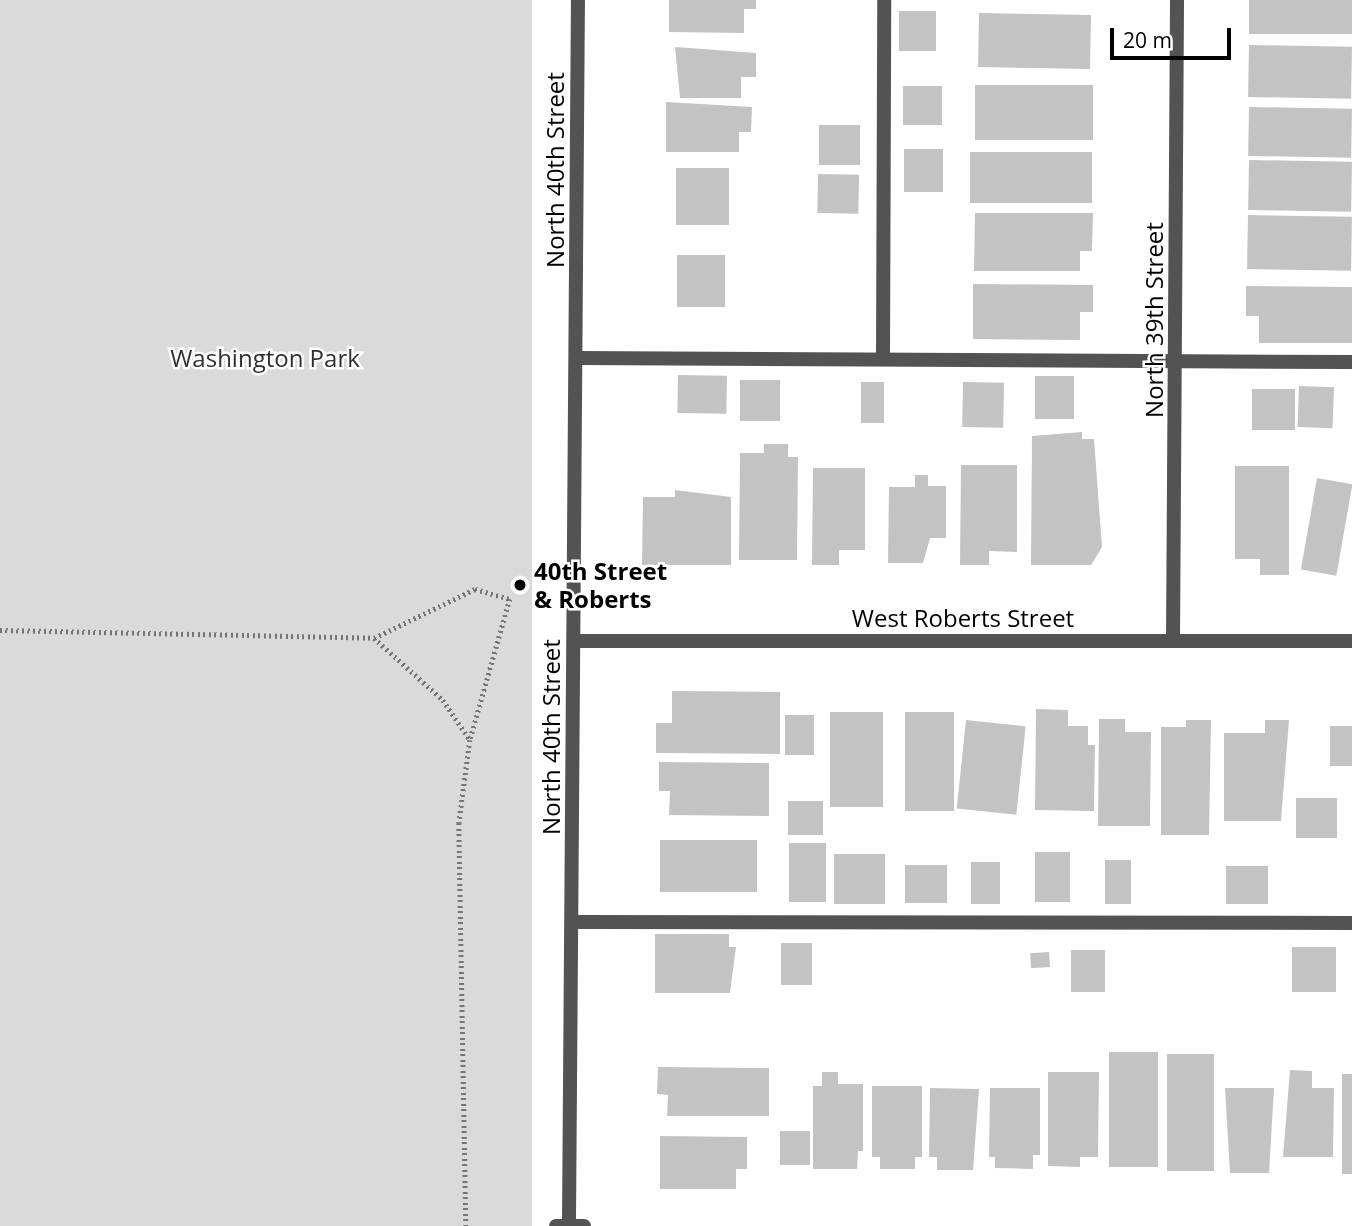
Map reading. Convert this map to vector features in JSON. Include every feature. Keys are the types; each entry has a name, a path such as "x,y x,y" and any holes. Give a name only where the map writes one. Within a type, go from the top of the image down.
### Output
{"street":[{"name":"North 40th Street","path":"562,1224 572,922 578,358 578,0"},
{"path":"883,359 884,0"},
{"name":"North 39th Street","path":"1173,641 1177,360 1177,0"},
{"path":"578,358 1352,362"},
{"name":"West Roberts Street","path":"574,641 1352,641"},
{"path":"572,922 1352,923"},
{"path":"562,1224 584,1226"}],"path":[{"path":"0,630 374,638 475,589 510,599 470,740 459,823 466,1226"},
{"path":"374,638 443,700 470,740"}],"green space":[{"name":"Washington Park","path":"0,0 532,0 532,1226 0,1226"}],"building":[{"path":"669,0 756,0 756,9 744,9 744,33 669,32"},
{"path":"1249,0 1352,0 1352,34 1249,34"},
{"path":"899,11 936,11 936,51 899,51"},
{"path":"979,13 1091,15 1090,69 978,67"},
{"path":"1249,45 1352,47 1351,99 1248,97"},
{"path":"675,47 756,53 756,77 741,77 741,98 680,98"},
{"path":"975,85 1093,85 1093,140 975,140"},
{"path":"903,86 942,86 942,125 903,125"},
{"path":"666,102 752,107 751,132 739,132 739,152 666,152"},
{"path":"1249,107 1352,109 1351,158 1248,156"},
{"path":"819,125 860,125 860,165 819,165"},
{"path":"904,149 943,149 943,192 904,192"},
{"path":"970,152 1092,152 1092,203 970,203"},
{"path":"1249,160 1352,162 1351,212 1248,210"},
{"path":"676,168 729,168 729,225 676,225"},
{"path":"818,174 859,175 858,214 817,213"},
{"path":"975,213 1093,213 1092,251 1080,251 1080,271 974,271"},
{"path":"1248,215 1352,217 1351,271 1247,269"},
{"path":"677,255 725,255 725,307 677,307"},
{"path":"973,284 1093,285 1093,312 1080,312 1080,340 973,339"},
{"path":"1246,286 1352,287 1352,343 1259,343 1259,316 1246,316"},
{"path":"678,375 727,376 726,414 677,413"},
{"path":"1035,376 1074,376 1074,419 1035,419"},
{"path":"740,380 780,380 780,421 740,421"},
{"path":"861,382 884,382 884,423 861,423"},
{"path":"963,382 1004,383 1003,428 962,427"},
{"path":"1299,386 1334,387 1333,428 1298,427"},
{"path":"1252,389 1295,389 1295,430 1252,430"},
{"path":"1082,432 1082,439 1094,439 1102,547 1091,565 1031,565 1032,436"},
{"path":"764,444 788,444 788,457 798,457 797,560 739,560 740,453 764,453"},
{"path":"961,465 1017,465 1017,552 989,551 989,565 960,565"},
{"path":"1235,466 1289,466 1289,575 1260,575 1260,559 1235,559"},
{"path":"813,468 865,468 865,550 839,550 839,565 812,565"},
{"path":"915,475 928,475 928,486 946,486 946,538 930,538 923,563 888,563 889,487 915,487"},
{"path":"1317,478 1352,484 1336,576 1301,570"},
{"path":"675,490 731,497 731,565 642,565 643,497 675,497"},
{"path":"672,691 780,692 780,754 656,753 656,723 672,723"},
{"path":"1036,709 1068,710 1068,726 1088,726 1088,745 1095,745 1094,811 1035,810"},
{"path":"830,712 883,712 883,807 830,807"},
{"path":"905,712 954,712 954,811 905,811"},
{"path":"785,715 814,715 814,755 785,755"},
{"path":"1099,719 1125,719 1125,732 1151,732 1150,826 1098,826"},
{"path":"966,720 1026,726 1016,815 957,809"},
{"path":"1186,720 1211,720 1209,835 1161,835 1161,727 1186,727"},
{"path":"1265,720 1289,720 1281,821 1224,821 1224,733 1265,733"},
{"path":"1330,726 1352,726 1352,766 1330,766"},
{"path":"659,762 769,763 769,816 669,815 670,791 659,791"},
{"path":"1296,798 1337,798 1337,838 1296,838"},
{"path":"788,801 823,801 823,835 788,835"},
{"path":"660,840 757,840 757,892 660,892"},
{"path":"789,843 826,843 826,902 789,902"},
{"path":"1035,852 1070,852 1070,902 1035,902"},
{"path":"834,854 885,854 885,904 834,904"},
{"path":"1105,860 1131,860 1131,904 1105,904"},
{"path":"971,862 1000,862 1000,904 971,904"},
{"path":"905,865 947,865 947,903 905,903"},
{"path":"1226,866 1268,866 1268,904 1226,904"},
{"path":"655,934 729,934 729,947 736,947 730,993 655,993"},
{"path":"781,943 812,943 812,985 781,985"},
{"path":"1292,947 1336,947 1336,992 1292,992"},
{"path":"1071,950 1105,950 1105,992 1071,992"},
{"path":"1049,952 1050,967 1031,968 1030,953"},
{"path":"1109,1052 1158,1052 1158,1167 1109,1167"},
{"path":"1167,1054 1214,1054 1214,1171 1167,1171"},
{"path":"658,1067 769,1068 769,1116 667,1116 668,1095 657,1094"},
{"path":"1290,1070 1312,1071 1312,1088 1334,1088 1333,1157 1283,1157"},
{"path":"822,1072 838,1072 838,1084 863,1084 863,1151 858,1151 857,1169 813,1169 813,1086 822,1086"},
{"path":"1048,1072 1099,1072 1098,1157 1080,1157 1080,1167 1048,1166"},
{"path":"1342,1074 1352,1074 1352,1174 1342,1174"},
{"path":"872,1086 922,1086 922,1157 915,1157 915,1169 880,1169 880,1157 872,1157"},
{"path":"930,1088 979,1089 973,1170 937,1170 937,1157 929,1157"},
{"path":"990,1088 1040,1088 1040,1155 1033,1155 1033,1169 995,1168 995,1157 989,1157"},
{"path":"1225,1088 1274,1088 1269,1173 1230,1173"},
{"path":"780,1131 810,1131 810,1165 780,1165"},
{"path":"660,1136 747,1137 747,1169 736,1169 736,1189 660,1189"}],"place":[{"name":"40th Street & Roberts","path":"520,585"}]}
